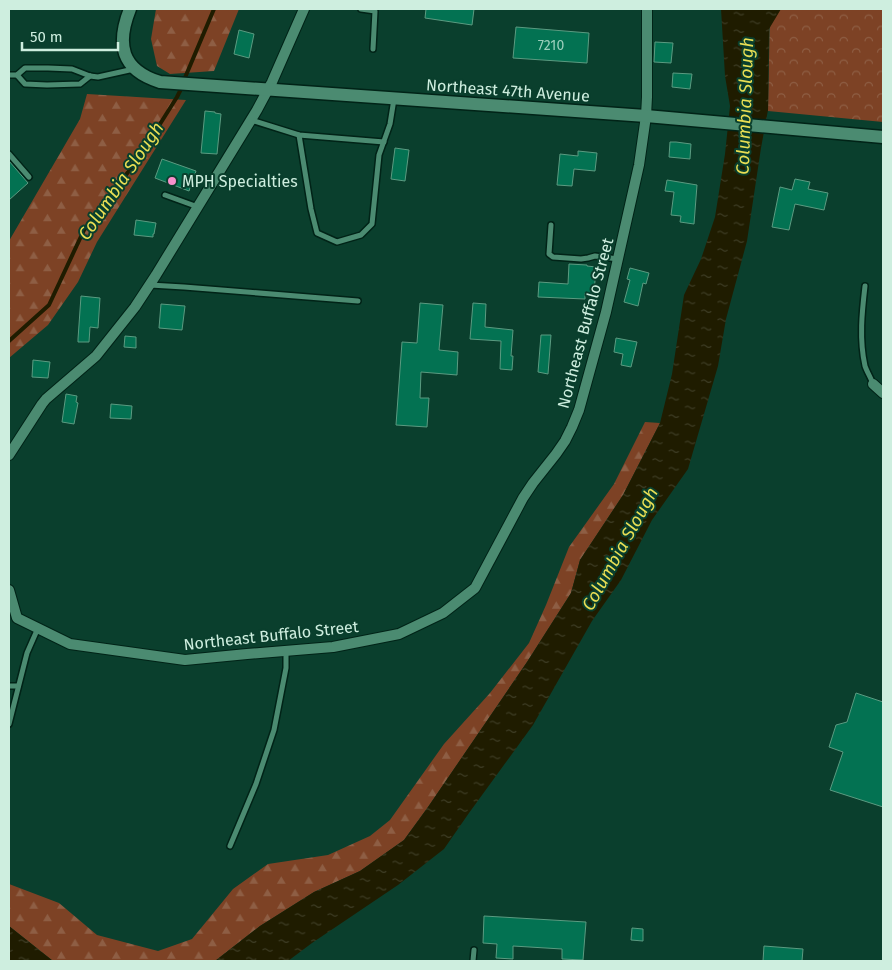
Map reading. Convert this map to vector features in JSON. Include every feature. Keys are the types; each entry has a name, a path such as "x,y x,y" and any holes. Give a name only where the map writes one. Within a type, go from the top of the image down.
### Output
{"street":[{"path":"130,9 125,25 124,55 134,69"},
{"path":"9,455 46,399 96,356 150,285 268,90 304,9"},
{"name":"Northeast Buffalo Street","path":"9,590 17,618 70,644 185,660 333,647 399,634 443,613 476,588 523,498 556,454 580,410 619,259 639,165 647,97 647,9"},
{"name":"Northeast 47th Avenue","path":"134,69 152,80 170,83 646,116 883,137"},
{"path":"874,384 883,393"}],"lane":[{"path":"361,9 375,11 373,49"},
{"path":"9,75 17,75 25,68 48,68 72,69 98,77 134,69"},
{"path":"17,75 25,84 46,85 80,84 90,76"},
{"path":"299,135 311,209 318,233 337,242 362,235 372,224 379,155 390,124 394,98"},
{"path":"251,120 299,135 384,142"},
{"path":"9,154 29,177"},
{"path":"165,195 198,207"},
{"path":"551,225 549,254 553,257 581,259 594,256 619,259"},
{"path":"150,285 358,301"},
{"path":"865,286 861,318 862,349 866,367 874,384"},
{"path":"9,724 27,653 38,628"},
{"path":"230,846 256,784 274,730 286,668 286,650"},
{"path":"9,686 18,686"},
{"path":"474,950 474,961"}],"green space":[{"path":"156,9 239,9 214,71 170,74 157,66 151,39"},
{"path":"770,9 883,9 883,122 768,111"},
{"path":"87,94 186,100 97,242 78,282 48,325 9,358 9,241 80,119"},
{"path":"645,422 660,423 623,495 580,560 571,593 527,662 404,840 360,871 314,892 260,926 215,961 53,961 9,926 9,884 59,903 97,935 158,951 192,939 233,889 268,864 328,855 370,836 390,820 444,744 490,693 529,643 569,547 614,484"}],"water":[{"path":"721,9 781,9 769,29 768,110 747,241 726,319 718,366 688,469 652,520 621,580 592,621 533,725 444,849 398,885 288,961 215,961 260,926 314,892 360,871 404,840 527,662 571,593 580,560 623,495 660,423 672,374 684,295 701,259 715,217 730,106 725,76"},
{"path":"9,926 53,961 9,961"}],"building":[{"path":"426,9 474,9 472,25 425,18"},
{"path":"516,27 589,33 587,63 513,58"},
{"path":"239,30 254,34 249,58 234,54"},
{"path":"655,42 673,43 671,63 654,62"},
{"path":"673,73 692,74 690,89 672,87"},
{"path":"205,111 221,114 217,154 201,153"},
{"path":"670,142 691,144 690,159 669,157"},
{"path":"395,148 409,150 405,181 391,179"},
{"path":"578,151 597,153 595,171 574,169 572,186 557,185 560,154 578,156"},
{"path":"162,159 196,171 189,191 155,178"},
{"path":"9,161 28,183 9,200"},
{"path":"795,179 810,182 808,189 828,193 824,210 795,204 789,230 772,227 780,187 792,190"},
{"path":"667,180 697,185 694,224 680,222 681,216 671,215 674,192 665,191"},
{"path":"136,220 156,223 153,237 134,235"},
{"path":"569,264 596,267 594,294 585,293 585,299 538,297 539,282 568,284"},
{"path":"630,268 649,273 646,284 643,283 638,306 624,302 630,280 627,279"},
{"path":"81,296 100,298 98,328 90,327 89,342 78,342"},
{"path":"420,303 443,305 439,350 458,352 457,375 421,372 420,398 429,398 427,427 396,425 402,342 417,343"},
{"path":"473,303 486,304 485,327 513,330 512,370 500,369 501,341 470,339"},
{"path":"161,304 185,306 182,330 159,328"},
{"path":"541,335 551,335 548,374 538,372"},
{"path":"125,336 136,337 136,348 124,347"},
{"path":"616,338 637,342 631,367 621,365 623,354 614,352"},
{"path":"33,360 50,362 48,378 32,377"},
{"path":"66,394 77,396 76,402 78,403 74,424 62,422"},
{"path":"111,404 132,406 131,419 110,418"},
{"path":"856,693 883,702 883,807 830,790 843,752 829,747 836,725 847,722"},
{"path":"484,916 586,922 583,960 562,959 562,949 513,946 513,959 496,958 497,944 483,943"},
{"path":"632,928 643,929 643,941 631,940"},
{"path":"764,946 803,949 802,961 763,961"}],"waterway":[{"name":"Columbia Slough","path":"184,80 214,9"},
{"name":"Columbia Slough","path":"9,341 49,305 84,230 138,159 182,87"}],"place":[{"name":"MPH Specialties","path":"172,181"}]}
